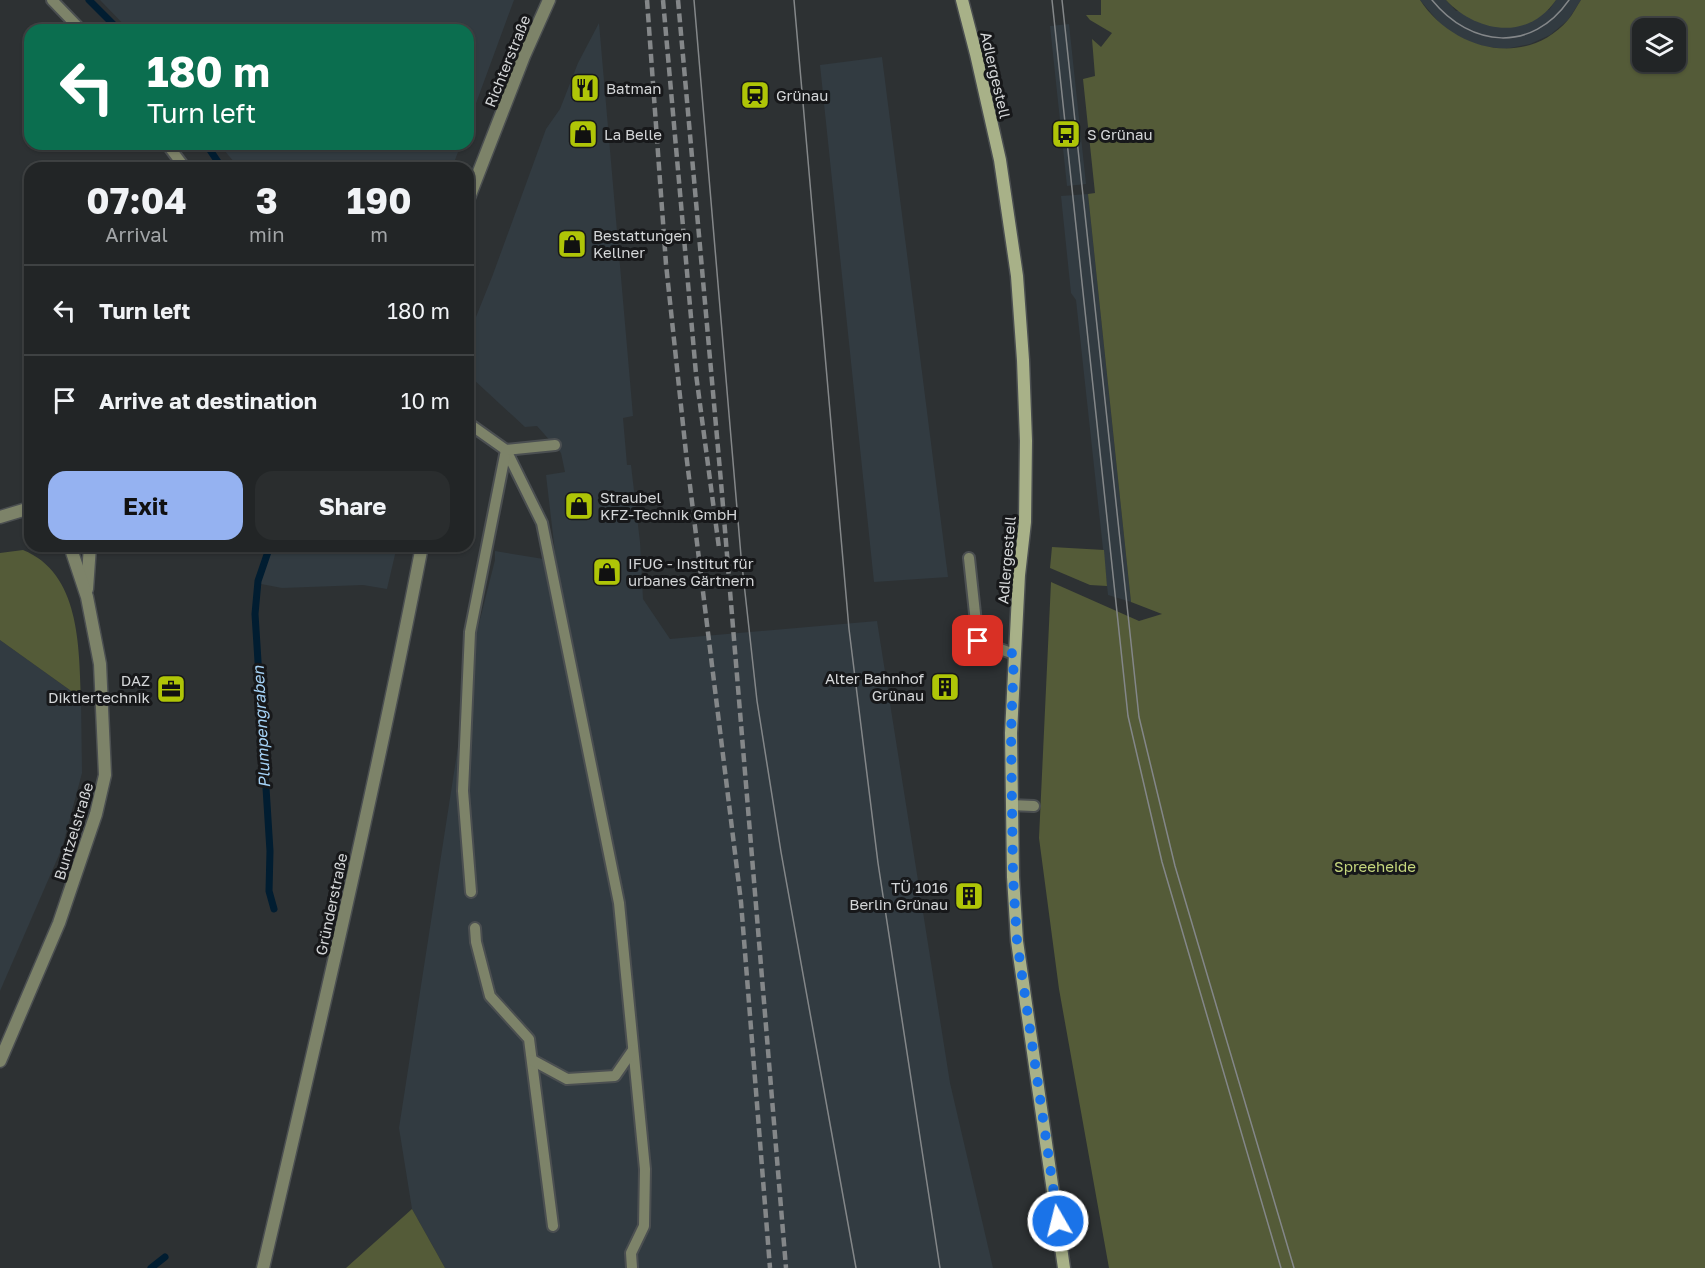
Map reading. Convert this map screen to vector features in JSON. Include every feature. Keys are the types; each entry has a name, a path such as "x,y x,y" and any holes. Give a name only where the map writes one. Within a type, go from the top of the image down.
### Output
{"main road":[{"name":"Adlergestell","path":"962,0 1000,160 1017,276 1026,441 1025,522 1019,575 1011,733 1013,877 1017,941 1064,1268"}],"street":[{"name":"Richterstraße","path":"474,185 524,56 549,0"},
{"path":"0,517 24,510"},
{"name":"Buntzelstraße","path":"0,1061 59,923 96,814 105,775 100,664 87,597 72,552"},
{"name":"Buntzelstraße","path":"87,597 90,552"},
{"name":"Gründerstraße","path":"264,1268 342,927 421,552"}],"lane":[{"path":"52,0 75,24"},
{"path":"474,427 506,450 542,523 619,903 645,1169 644,1226 631,1253 632,1268"},
{"path":"506,450 555,445"},
{"path":"471,892 463,791 470,633 506,450"},
{"path":"969,558 978,641 1014,654"},
{"path":"1013,805 1034,806"},
{"path":"475,928 476,942 490,996 529,1039 553,1226"},
{"path":"532,1060 567,1079 615,1076 633,1050"}],"shaded area":[{"path":"100,0 514,0 474,109 474,24 123,24"},
{"path":"1420,0 1446,0 1456,11 1549,10 1556,0 1581,0 1568,20 1550,35 1530,44 1505,49 1482,46 1461,39 1442,26"},
{"path":"599,23 633,416 623,418 627,465 631,465 640,542 643,599 670,639 877,621 950,1083 993,1268 445,1268 412,1209 399,1128 474,643 495,560 495,551 556,561 546,475 565,472 561,453 537,426 525,427 474,380 474,322 546,129 560,109 578,63"},
{"path":"1069,24 1086,184 1067,186 1050,26"},
{"path":"882,57 948,577 874,582 820,65"},
{"path":"224,150 459,150 454,162 234,162"},
{"path":"1088,194 1131,602 1108,595 1076,300 1071,293 1061,196"},
{"path":"268,552 396,552 387,589 363,585 282,588 261,584 262,564"},
{"path":"0,640 81,698 82,773 62,848 0,991"}],"green space":[{"name":"Spreeheide","path":"1101,0 1420,0 1434,17 1451,31 1470,41 1490,47 1511,48 1531,45 1551,35 1568,20 1581,0 1705,0 1705,1268 1109,1268 1059,989 1039,838 1051,582 1139,621 1162,614 1131,602 1088,194 1095,193 1083,79 1095,76 1092,39 1101,47 1112,33 1090,20 1086,15 1101,15"},
{"path":"1446,0 1556,0 1545,13 1531,22 1517,27 1502,28 1472,20"},
{"path":"1052,547 1104,550 1107,586 1090,585 1050,568"},
{"path":"23,550 42,561 56,576 66,593 77,634 81,698 0,640 0,553"},
{"path":"412,1209 445,1268 346,1268"}],"waterway":[{"name":"Plumpengraben","path":"89,0 113,24"},
{"name":"Plumpengraben","path":"210,150 218,162"},
{"name":"Plumpengraben","path":"268,552 258,581 255,614 270,851 269,891 274,909"},
{"name":"Plumpengraben","path":"151,1268 165,1257"}],"tram line":[{"path":"694,0 741,556 757,701 781,852 856,1268"},
{"path":"794,0 849,629 878,863 940,1268"},
{"path":"1052,0 1128,716 1162,862 1281,1268"},
{"path":"1062,0 1139,717 1175,866 1294,1268"},
{"path":"1432,0 1448,16 1465,28 1483,35 1501,38 1520,36 1537,29 1554,17 1569,0"}],"railway":[{"path":"647,0 666,264 686,453 741,902 770,1268"},
{"path":"663,0 696,374 719,548"},
{"path":"678,0 721,482 786,1268"}],"place":[{"name":"Batman","path":"585,88"},
{"name":"Grünau","path":"755,95"},
{"name":"La Belle","path":"583,134"},
{"name":"S Grünau","path":"1066,134"},
{"name":"Bestattungen Kellner","path":"572,244"},
{"name":"Straubel KFZ-Technik GmbH","path":"579,506"},
{"name":"IFUG - Institut für urbanes Gärtnern","path":"607,572"},
{"name":"Alter Bahnhof Grünau","path":"945,687"},
{"name":"DAZ Diktiertechnik","path":"171,689"},
{"name":"TÜ 1016 Berlin Grünau","path":"969,896"}],"route":[{"path":"978,641 1014,654 1011,733 1013,877 1017,941 1058,1221"}]}
